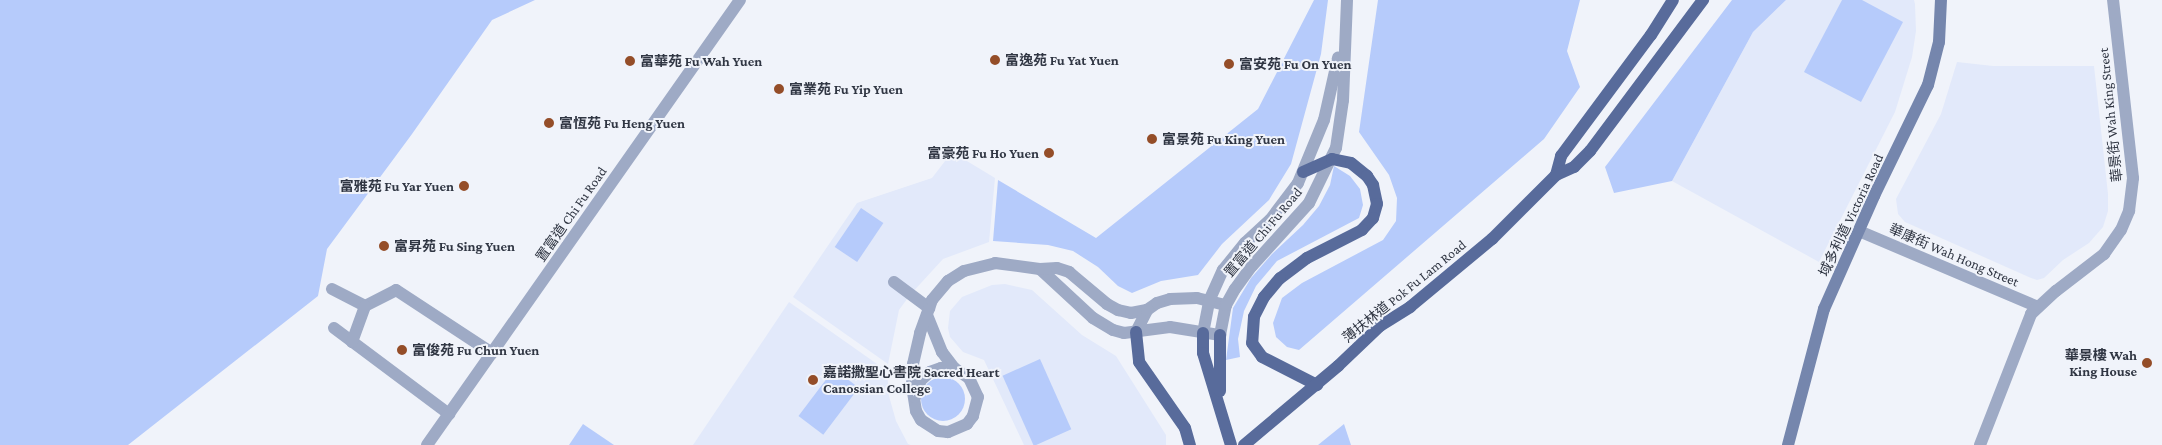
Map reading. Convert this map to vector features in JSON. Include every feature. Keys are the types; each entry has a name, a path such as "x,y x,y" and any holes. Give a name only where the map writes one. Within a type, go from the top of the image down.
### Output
{"main road":[{"name":"薄扶林道 Pok Fu Lam Road","path":"1556,175 1561,156 1651,35 1673,0"},
{"name":"薄扶林道 Pok Fu Lam Road","path":"1244,445 1317,385 1380,326 1410,307 1492,238 1556,175 1574,167 1590,151 1703,0"},
{"name":"域多利道 Victoria Road","path":"1788,445 1824,309 1859,230 1928,86 1939,42 1941,0"},
{"path":"1303,172 1332,159 1350,163 1367,176 1376,195 1376,211 1373,218 1362,230 1307,258 1280,278 1264,297 1252,328 1252,343 1262,357 1317,385"},
{"path":"1136,332 1140,362 1183,424 1190,445"},
{"path":"1203,333 1203,354 1231,445"},
{"path":"1220,335 1219,370 1223,416"}],"street":[{"name":"置富道 Chi Fu Road","path":"427,445 740,0"},
{"name":"置富道 Chi Fu Road","path":"1220,335 1226,305 1252,266 1309,204 1332,159 1340,129 1347,0"},
{"name":"華景街 Wah King Street","path":"1980,445 2031,314 2104,254 2121,230 2129,211 2133,178 2113,0"},
{"name":"置富道 Chi Fu Road","path":"1203,333 1209,300 1223,270 1233,255 1281,207 1303,172 1324,120 1344,31"},
{"name":"華康街 Wah Hong Street","path":"1859,230 2038,307"},
{"path":"894,282 928,311 942,352 954,368 969,378 978,397 973,416 967,424 948,432 933,429 921,420 916,411 913,364 928,311 938,290 948,280 964,271 995,264 1040,269 1057,268 1069,272 1107,304 1118,310 1131,313 1147,310 1157,303 1170,299 1186,297 1209,300 1226,305"},
{"path":"1040,269 1098,321 1113,330 1136,332 1170,327 1220,335"},
{"path":"332,288 365,306"},
{"path":"352,342 365,306 396,290 492,353"},
{"path":"1136,332 1147,310"},
{"path":"334,328 449,414"},
{"path":"914,400 916,390 930,372 940,368 954,368"}],"shaded area":[{"path":"0,0 535,0 492,20 412,134 327,249 318,296 128,445 0,445"},
{"path":"1314,0 1328,0 1321,54 1291,164 1269,200 1222,244 1198,275 1161,281 1132,293 1118,286 1098,267 1073,251 1048,245 993,241 998,180 1096,238 1258,109"},
{"path":"1378,0 1580,0 1567,51 1580,87 1544,139 1299,350 1287,347 1276,337 1273,323 1282,298 1302,283 1383,240 1396,221 1397,198 1389,175 1359,132"},
{"path":"1732,0 1786,0 1753,32 1672,181 1614,193 1605,167"},
{"path":"1786,0 1914,0 1915,4 1916,31 1912,57 1895,112 1819,262 1672,181 1753,32"},
{"path":"1842,0 1862,0 1903,22 1861,102 1804,72"},
{"path":"1957,62 1993,66 2094,66 2108,194 2108,211 2103,227 2089,243 2063,260 2044,278 2037,280 2031,278 1905,222 1898,214 1896,199 1941,114"},
{"path":"952,152 995,178 989,242 943,259 910,295 899,310 888,364 793,297 857,203 932,178"},
{"path":"1334,166 1350,176 1360,189 1363,205 1359,218 1277,261 1256,286 1244,311 1238,339 1240,357 1226,360 1233,308 1251,278 1319,206 1330,185"},
{"path":"861,208 883,223 857,262 835,247"},
{"path":"1005,284 1032,290 1082,335 1116,356 1166,435 1166,445 1024,445 984,360 963,352 950,337 948,328 950,311 962,297 992,285"},
{"name":"嘉諾撒聖心書院 Sacred Heart Canossian College","path":"789,302 887,371 889,396 896,421 908,444 911,445 693,445"},
{"path":"1040,359 1071,429 1033,445 1003,376"},
{"path":"834,369 859,388 823,435 798,416"},
{"path":"939,377 947,377 959,383 965,399 959,415 947,421 939,421 927,415 921,403 921,395 927,383"},
{"path":"583,424 614,445 569,445"},
{"path":"1344,424 1351,445 1318,445"}],"place":[{"name":"富逸苑 Fu Yat Yuen","path":"995,60"},
{"name":"富華苑 Fu Wah Yuen","path":"630,61"},
{"name":"富安苑 Fu On Yuen","path":"1229,64"},
{"name":"富業苑 Fu Yip Yuen","path":"779,89"},
{"name":"富恆苑 Fu Heng Yuen","path":"549,123"},
{"name":"富景苑 Fu King Yuen","path":"1152,139"},
{"name":"富豪苑 Fu Ho Yuen","path":"1049,153"},
{"name":"富雅苑 Fu Yar Yuen","path":"464,186"},
{"name":"富昇苑 Fu Sing Yuen","path":"384,246"},
{"name":"富俊苑 Fu Chun Yuen","path":"402,350"},
{"name":"華景樓 Wah King House","path":"2147,363"},
{"name":"嘉諾撒聖心書院 Sacred Heart Canossian College","path":"813,380"}]}
